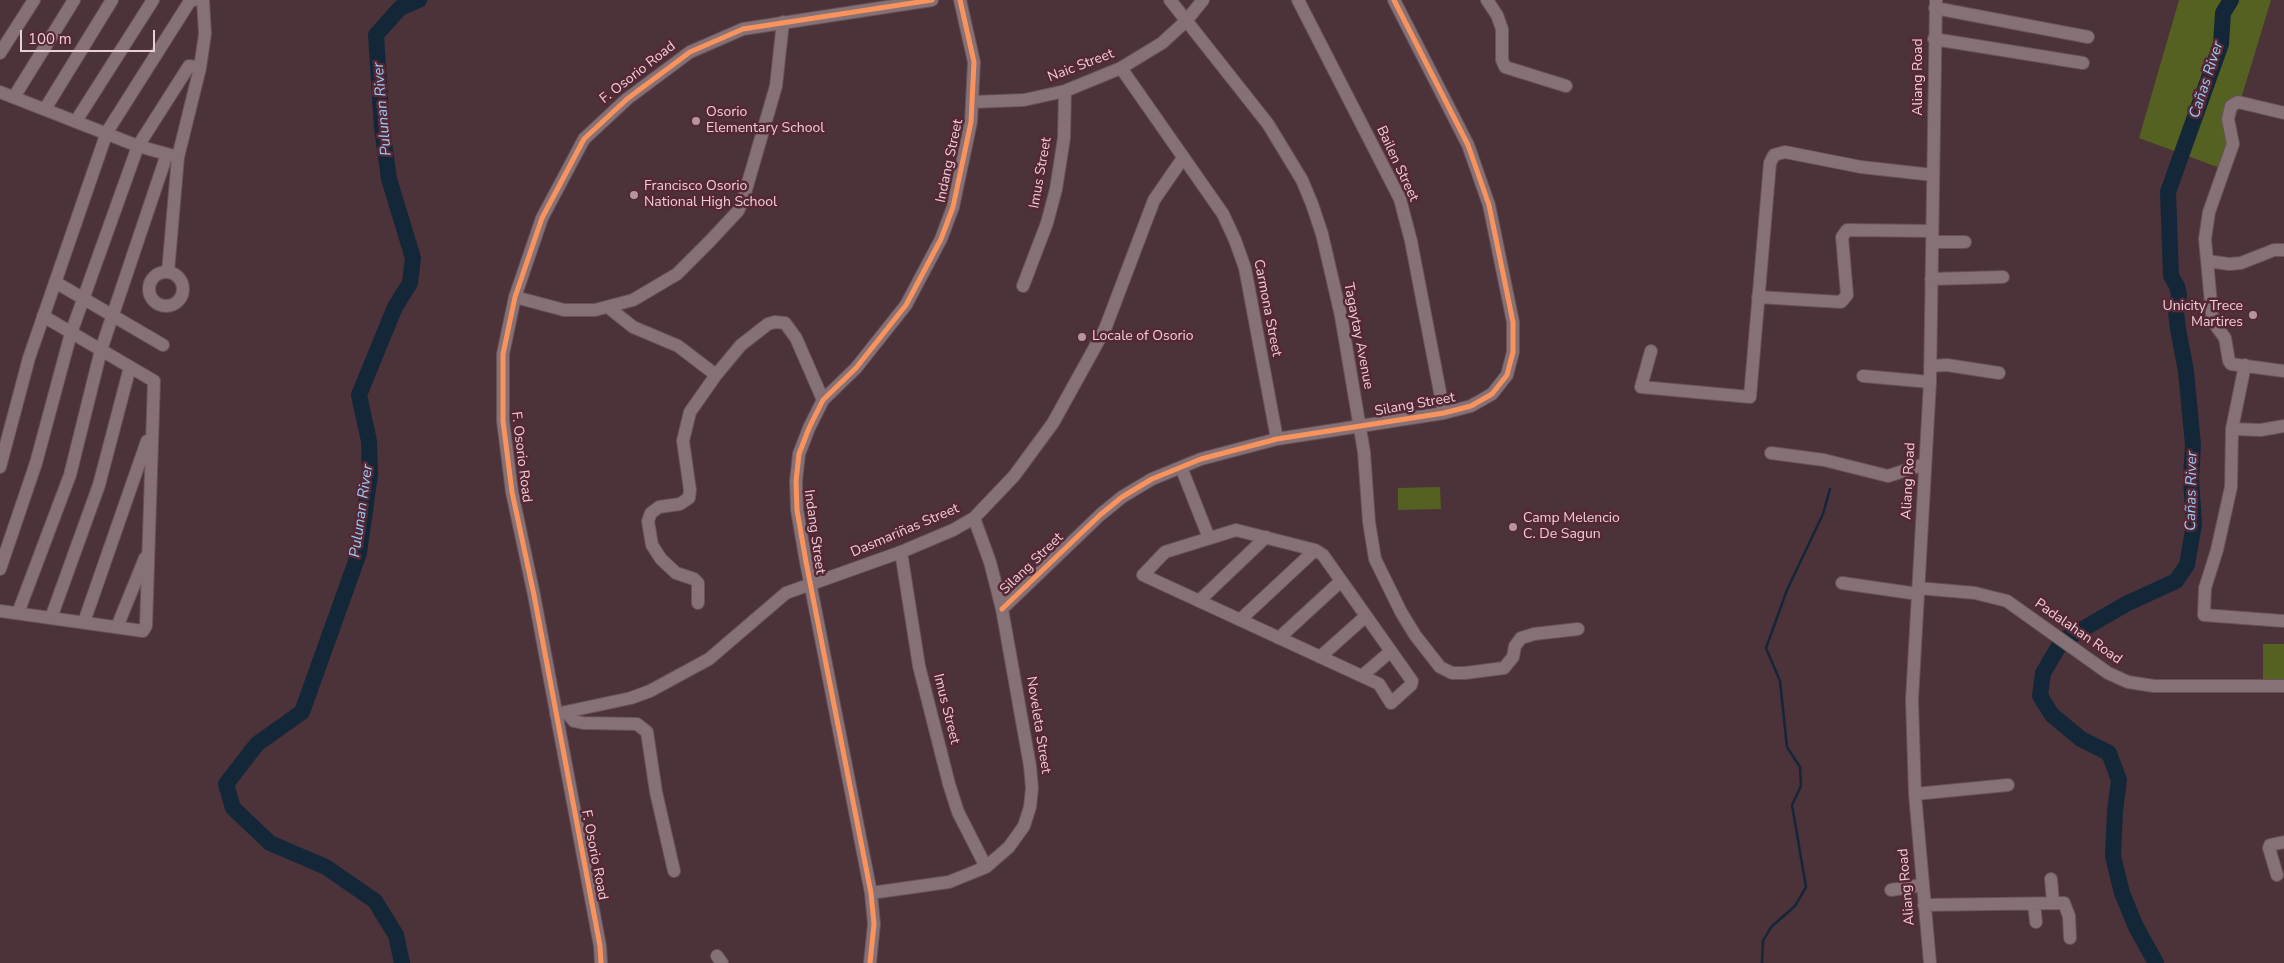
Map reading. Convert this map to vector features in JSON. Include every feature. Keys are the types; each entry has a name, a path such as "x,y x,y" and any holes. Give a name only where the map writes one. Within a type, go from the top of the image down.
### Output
{"street":[{"path":"0,53 34,0"},
{"path":"14,97 74,0"},
{"path":"45,109 112,0"},
{"path":"76,121 154,0"},
{"path":"0,467 29,358 107,132 190,1 194,0"},
{"path":"18,613 70,475 101,350 172,156 200,68 205,34 203,0"},
{"name":"F. Osorio Road","path":"601,963 600,946 561,713 512,492 503,422 503,354 515,297 542,218 584,139 627,98 690,52 743,30 783,22 932,0"},
{"name":"Indang Street","path":"870,963 873,930 871,893 796,510 796,481 799,454 808,428 823,400 856,368 906,305 941,238 953,207 963,169 971,122 974,62 960,0"},
{"name":"Tagaytay Avenue","path":"1170,0 1268,124 1302,180 1322,234 1340,316 1360,426 1369,522 1375,559 1401,612 1440,667 1452,673 1504,668 1513,657 1515,646 1521,638 1534,634 1578,629"},
{"name":"Naic Street","path":"972,102 1024,100 1065,91 1121,68 1162,43 1186,21 1204,0"},
{"name":"Bailen Street","path":"1298,0 1400,199 1411,241 1444,413"},
{"name":"Silang Street","path":"1002,609 1122,497 1152,479 1181,466 1277,440 1444,413 1471,406 1492,394 1507,375 1513,352 1513,322 1489,205 1468,144 1394,0"},
{"path":"1487,0 1497,15 1502,29 1502,60 1505,67 1566,86"},
{"path":"1935,4 2088,37"},
{"name":"Aliang Road","path":"1930,963 1915,794 1912,700 1930,382 1935,4"},
{"path":"515,297 564,310 595,310 633,300 676,274 738,211 746,190 776,86 783,22"},
{"path":"1934,39 2084,63"},
{"path":"0,569 36,463 71,333 138,146 189,66 200,68"},
{"name":"Carmona Street","path":"1121,68 1223,214 1245,268 1277,440"},
{"name":"Imus Street","path":"1023,286 1047,224 1056,189 1064,138 1065,91"},
{"path":"0,92 107,132 138,146 172,156"},
{"path":"2284,114 2238,102 2231,106 2228,119 2233,144 2209,212 2205,239 2214,323 2225,338 2229,361 2231,364 2284,371"},
{"path":"1651,351 1641,387 1750,397 1770,163 1774,154 1785,152 1861,167 1933,175"},
{"path":"168,272 172,156"},
{"name":"Dasmariñas Street","path":"561,713 631,698 650,691 709,659 783,595 902,552 953,530 974,518 1014,476 1053,423 1105,329 1154,200 1183,158"},
{"path":"1758,297 1841,302 1847,295 1842,237 1847,230 1932,237 1965,242"},
{"path":"2207,261 2229,264 2241,263 2274,250 2284,250"},
{"path":"1932,280 2003,277"},
{"path":"55,282 113,314 163,345"},
{"path":"608,307 633,327 678,346 716,375"},
{"path":"0,611 143,631 146,626 154,381 43,316"},
{"path":"698,603 698,584 694,579 676,573 661,559 652,545 648,521 651,513 659,508 680,504 689,498 690,490 683,441 690,412 741,344 768,324 785,323 796,338 823,400"},
{"path":"1930,366 1947,365 1999,373"},
{"path":"2245,365 2232,429 2231,487 2217,550 2205,588 2204,615 2284,622"},
{"path":"51,618 100,485 130,367"},
{"path":"1863,376 1930,382"},
{"path":"84,622 152,425"},
{"path":"2232,429 2261,430 2284,426"},
{"path":"1771,452 1824,460 1888,476 1925,464"},
{"path":"1181,466 1209,538"},
{"name":"Noveleta Street","path":"871,893 949,882 986,867 1009,847 1024,826 1032,788 1002,609 990,562 974,518"},
{"path":"1236,530 1315,550 1323,555 1412,680 1411,685 1391,703 1379,684 1143,576 1165,552 1209,538 1236,530"},
{"path":"1199,601 1266,537"},
{"path":"117,627 148,549"},
{"path":"1240,620 1315,550"},
{"name":"Imus Street","path":"902,552 919,666 949,784 958,812 986,867"},
{"path":"1279,638 1341,581"},
{"name":"Padalahan Road","path":"1842,583 1918,591 1975,593 2011,603 2108,672 2124,681 2146,686 2284,686"},
{"path":"1320,657 1366,616"},
{"path":"1362,676 1391,651"},
{"path":"561,713 574,721 583,723 637,724 647,732 656,792 674,871"},
{"path":"1915,794 2008,785"},
{"path":"2277,875 2269,848 2270,844 2284,842"},
{"path":"2051,879 2053,904"},
{"path":"1891,890 1922,885"},
{"path":"1924,905 2064,903 2067,907 2070,938"},
{"path":"2034,904 2036,922"}],"green space":[{"path":"2179,0 2271,0 2220,168 2139,138"},
{"path":"1440,487 1441,509 1398,510 1398,488"},
{"path":"2263,644 2284,644 2284,682 2263,682"}],"waterway":[{"name":"Pulunan River","path":"402,963 396,935 375,901 326,867 270,843 233,808 226,784 257,744 302,712 359,553 370,475 369,441 359,395 395,307 410,283 413,258 389,179 382,128 376,35 400,8 419,0"},
{"name":"Cañas River","path":"2156,963 2136,927 2122,893 2113,856 2115,811 2119,780 2109,753 2081,739 2052,715 2040,696 2043,673 2062,641 2126,604 2176,581 2187,565 2194,524 2191,479 2193,445 2186,371 2176,312 2179,295 2177,286 2171,276 2168,192 2221,44 2223,13 2231,0"},
{"path":"1762,963 1763,941 1771,927 1795,906 1806,887 1792,805 1801,786 1800,767 1787,747 1780,681 1766,648 1787,590 1823,514 1830,489"}],"cycle path":[{"path":"601,963 600,946 534,595 512,492 503,421 503,354 515,297 542,218 584,139 627,99 690,52 743,29 932,0"},
{"path":"870,963 874,924 871,893 806,562 797,510 796,481 799,454 823,400 856,368 906,305 941,239 953,207 971,122 974,62 960,0"},
{"path":"1002,609 1100,515 1122,497 1152,479 1201,459 1277,439 1444,413 1471,406 1492,394 1507,375 1513,352 1513,322 1489,205 1468,145 1394,0"}],"place":[{"name":"Osorio Elementary School","path":"696,121"},
{"name":"Francisco Osorio National High School","path":"634,195"},
{"name":"Unicity Trece Martires","path":"2253,315"},
{"name":"Locale of Osorio","path":"1082,337"},
{"name":"Camp Melencio C. De Sagun","path":"1513,527"}]}
